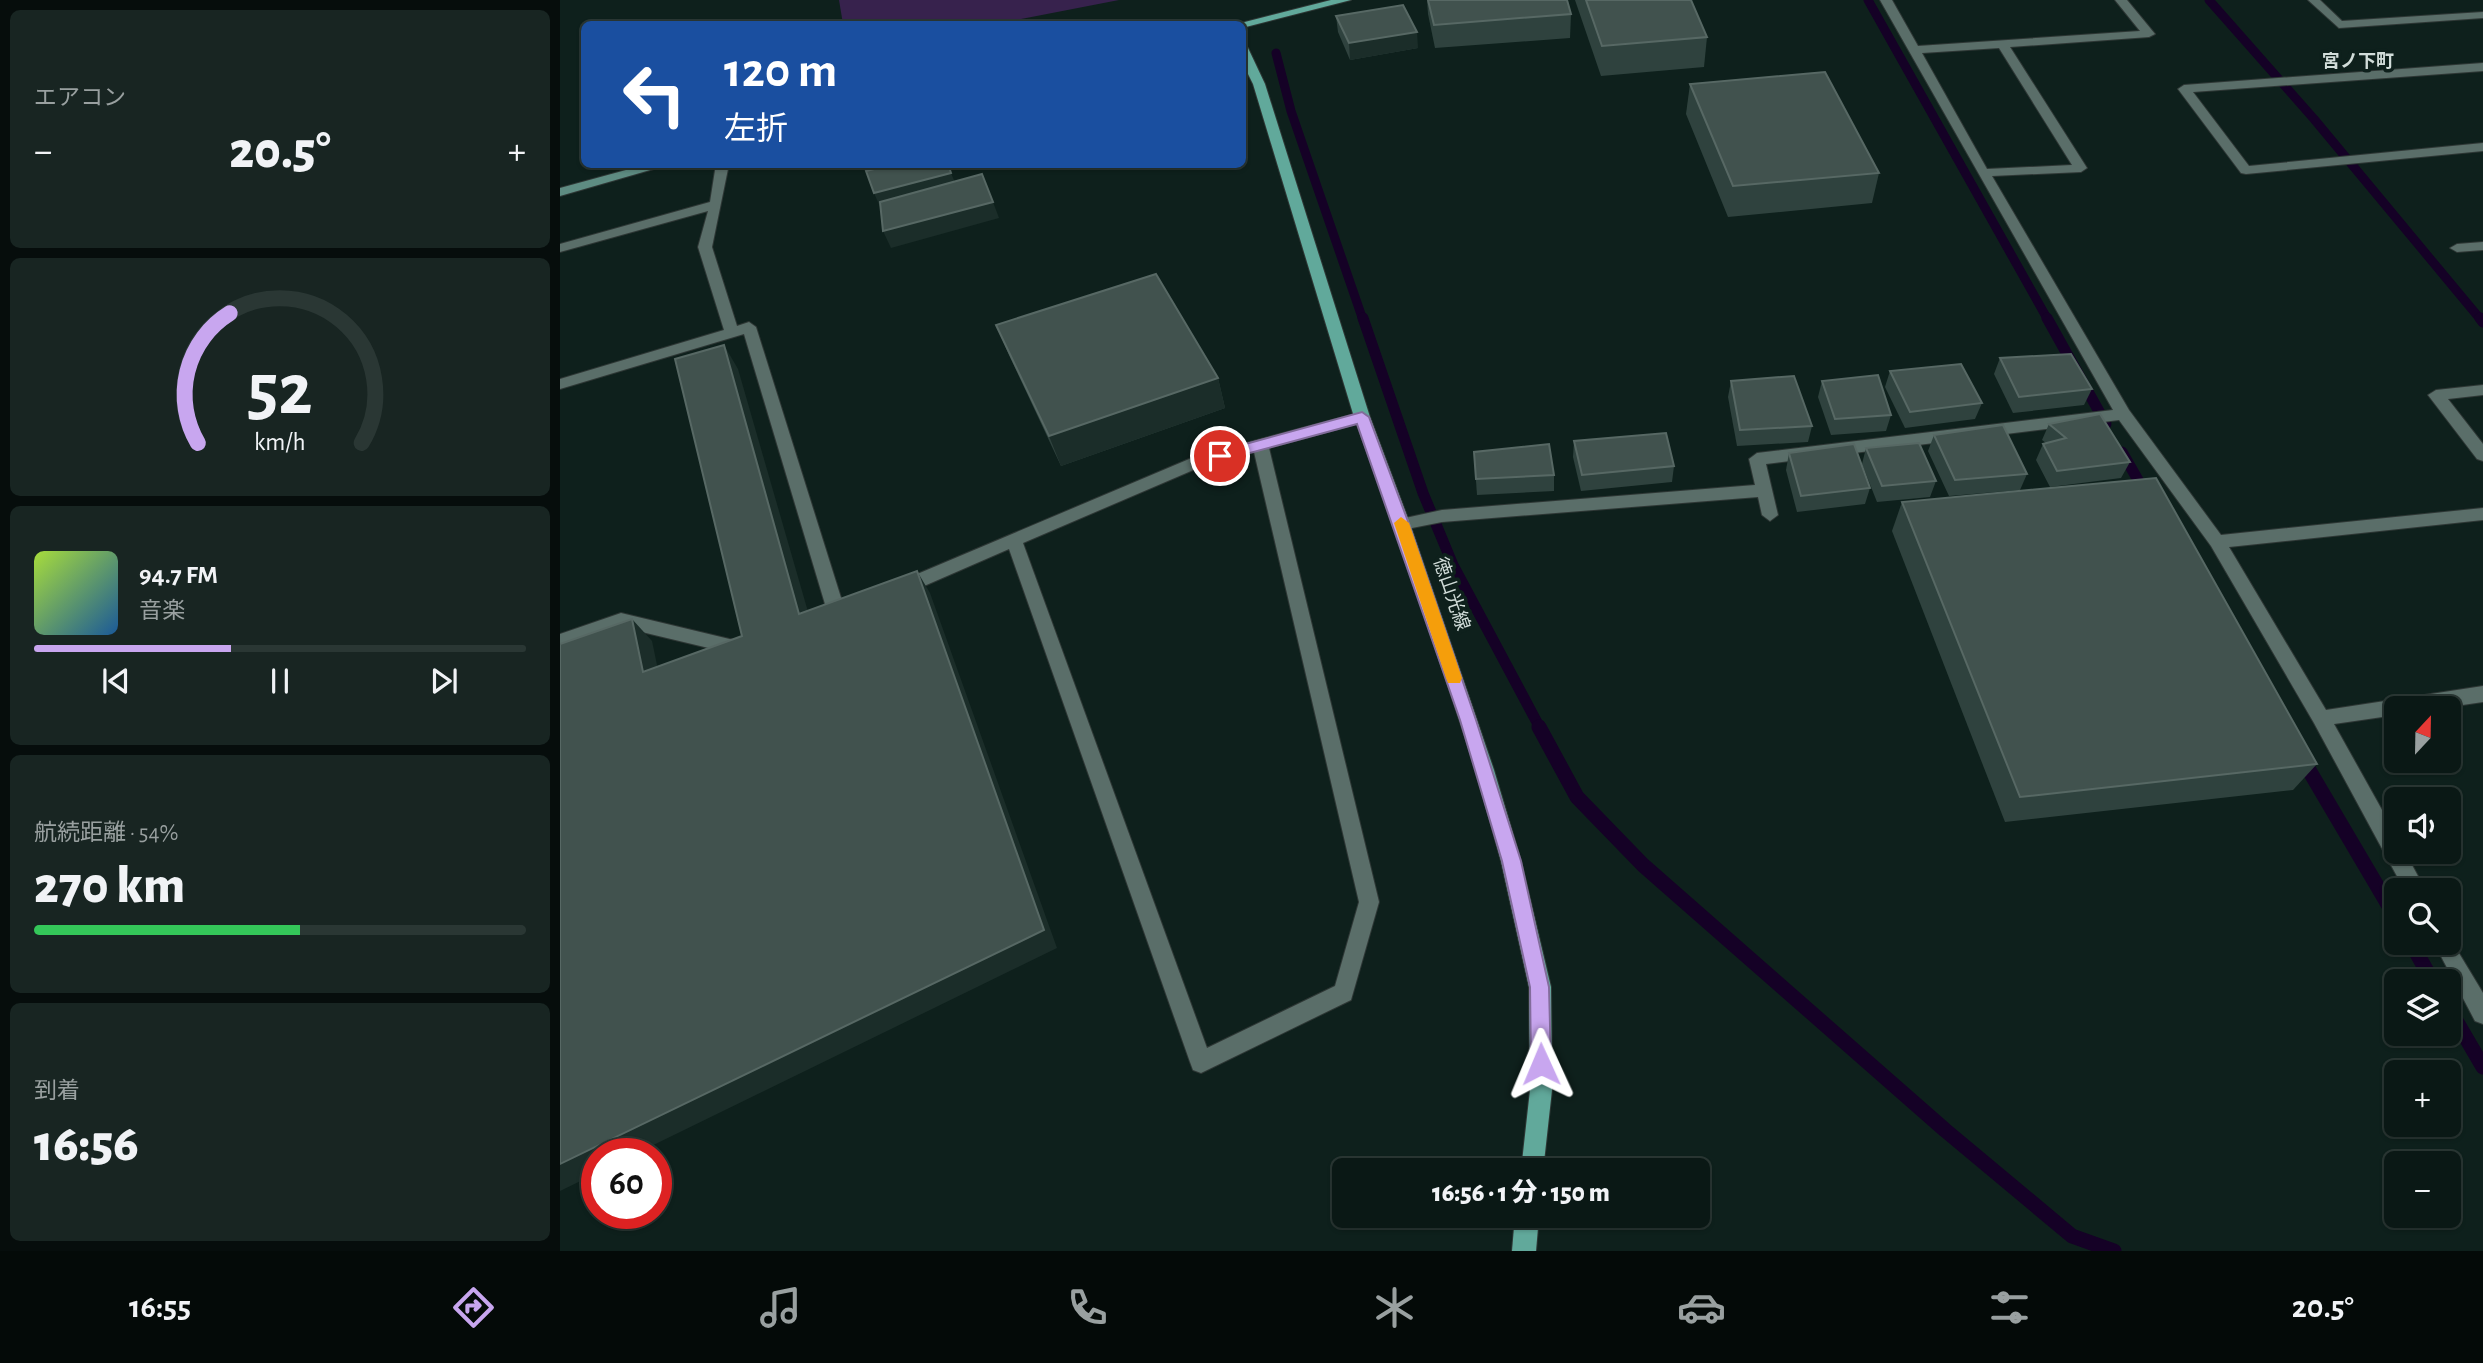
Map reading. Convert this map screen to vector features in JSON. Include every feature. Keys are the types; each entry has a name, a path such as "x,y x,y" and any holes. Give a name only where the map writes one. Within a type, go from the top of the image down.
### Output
{"main road":[{"path":"1246,24 1327,2 1345,0"},
{"name":"徳山光線","path":"1246,56 1259,84 1362,417 1402,524 1485,770 1511,861 1540,987 1541,1090 1533,1158"},
{"path":"1524,1251 1526,1228"}],"street":[{"path":"1886,0 2123,414 2217,542 2320,718 2409,878"},
{"path":"1916,50 2149,34 2121,0"},
{"path":"2314,0 2339,24 2483,15"},
{"path":"1983,173 2081,168 2003,46"},
{"path":"2483,66 2184,89 2246,170 2483,147"},
{"path":"560,192 650,168"},
{"path":"722,168 705,247 732,332"},
{"path":"560,248 716,204"},
{"path":"2457,248 2483,246"},
{"path":"560,384 750,327 831,616 861,605"},
{"path":"2483,390 2436,395 2483,455"},
{"path":"1770,515 1757,459 2123,414"},
{"path":"884,595 1200,461 1362,417"},
{"path":"1014,540 1200,1062 1345,993 1369,902 1260,445"},
{"path":"1402,524 1442,516 1765,490"},
{"path":"2217,542 2483,514"},
{"path":"560,641 621,620 739,650 764,641"},
{"path":"2320,718 2483,694"},
{"path":"2451,955 2483,1014"}],"shaded area":[{"path":"839,0 1119,0 1010,21 842,21"}],"building":[{"path":"1428,0 1567,0 1571,14 1434,25"},
{"path":"1586,0 1691,0 1707,37 1602,46"},
{"path":"1403,5 1417,32 1349,43 1336,16"},
{"path":"1825,72 1879,173 1733,186 1690,84"},
{"path":"879,168 949,168 951,173 874,193 866,171"},
{"path":"982,174 993,202 883,231 880,202"},
{"path":"1156,274 1218,378 1049,436 996,325"},
{"path":"724,345 799,614 917,571 1044,930 614,1138 581,1138 581,1154 560,1164 560,644 632,619 643,672 742,636 675,359"},
{"path":"2071,354 2092,389 2019,397 2000,358"},
{"path":"1961,364 1982,403 1910,412 1890,371"},
{"path":"1878,375 1891,415 1835,419 1822,381"},
{"path":"1794,376 1812,426 1740,430 1731,381"},
{"path":"2100,414 2130,462 2057,471 2043,444 2066,438 2049,424"},
{"path":"2003,425 2027,474 1955,480 1934,435"},
{"path":"1666,433 1674,466 1582,475 1574,441"},
{"path":"1919,443 1936,481 1882,486 1866,448"},
{"path":"1549,444 1554,475 1476,479 1474,452"},
{"path":"1854,444 1870,488 1801,496 1789,453"},
{"path":"2156,478 2317,764 2020,797 1902,502"}],"waterway":[{"path":"1868,0 2048,320"},
{"path":"2209,0 2314,119 2481,320"},
{"path":"1276,53 1291,111 1363,320"},
{"path":"1363,318 1423,493 1453,565 1540,728"},
{"path":"2047,318 2106,424"},
{"path":"2480,318 2483,322"},
{"path":"2122,452 2146,494"},
{"path":"1539,727 1577,797 1643,865 1945,1130 2072,1236 2114,1251"},
{"path":"2303,760 2384,898"},
{"path":"2418,955 2426,969"},
{"path":"2461,1029 2483,1067"}],"slow traffic":[{"path":"1401,523 1454,678"}],"district":[{"name":"宮ノ下町","path":"2358,62"}],"route":[{"path":"1220,456 1362,417 1402,524 1485,770 1511,861 1540,987 1541,1064"}]}
